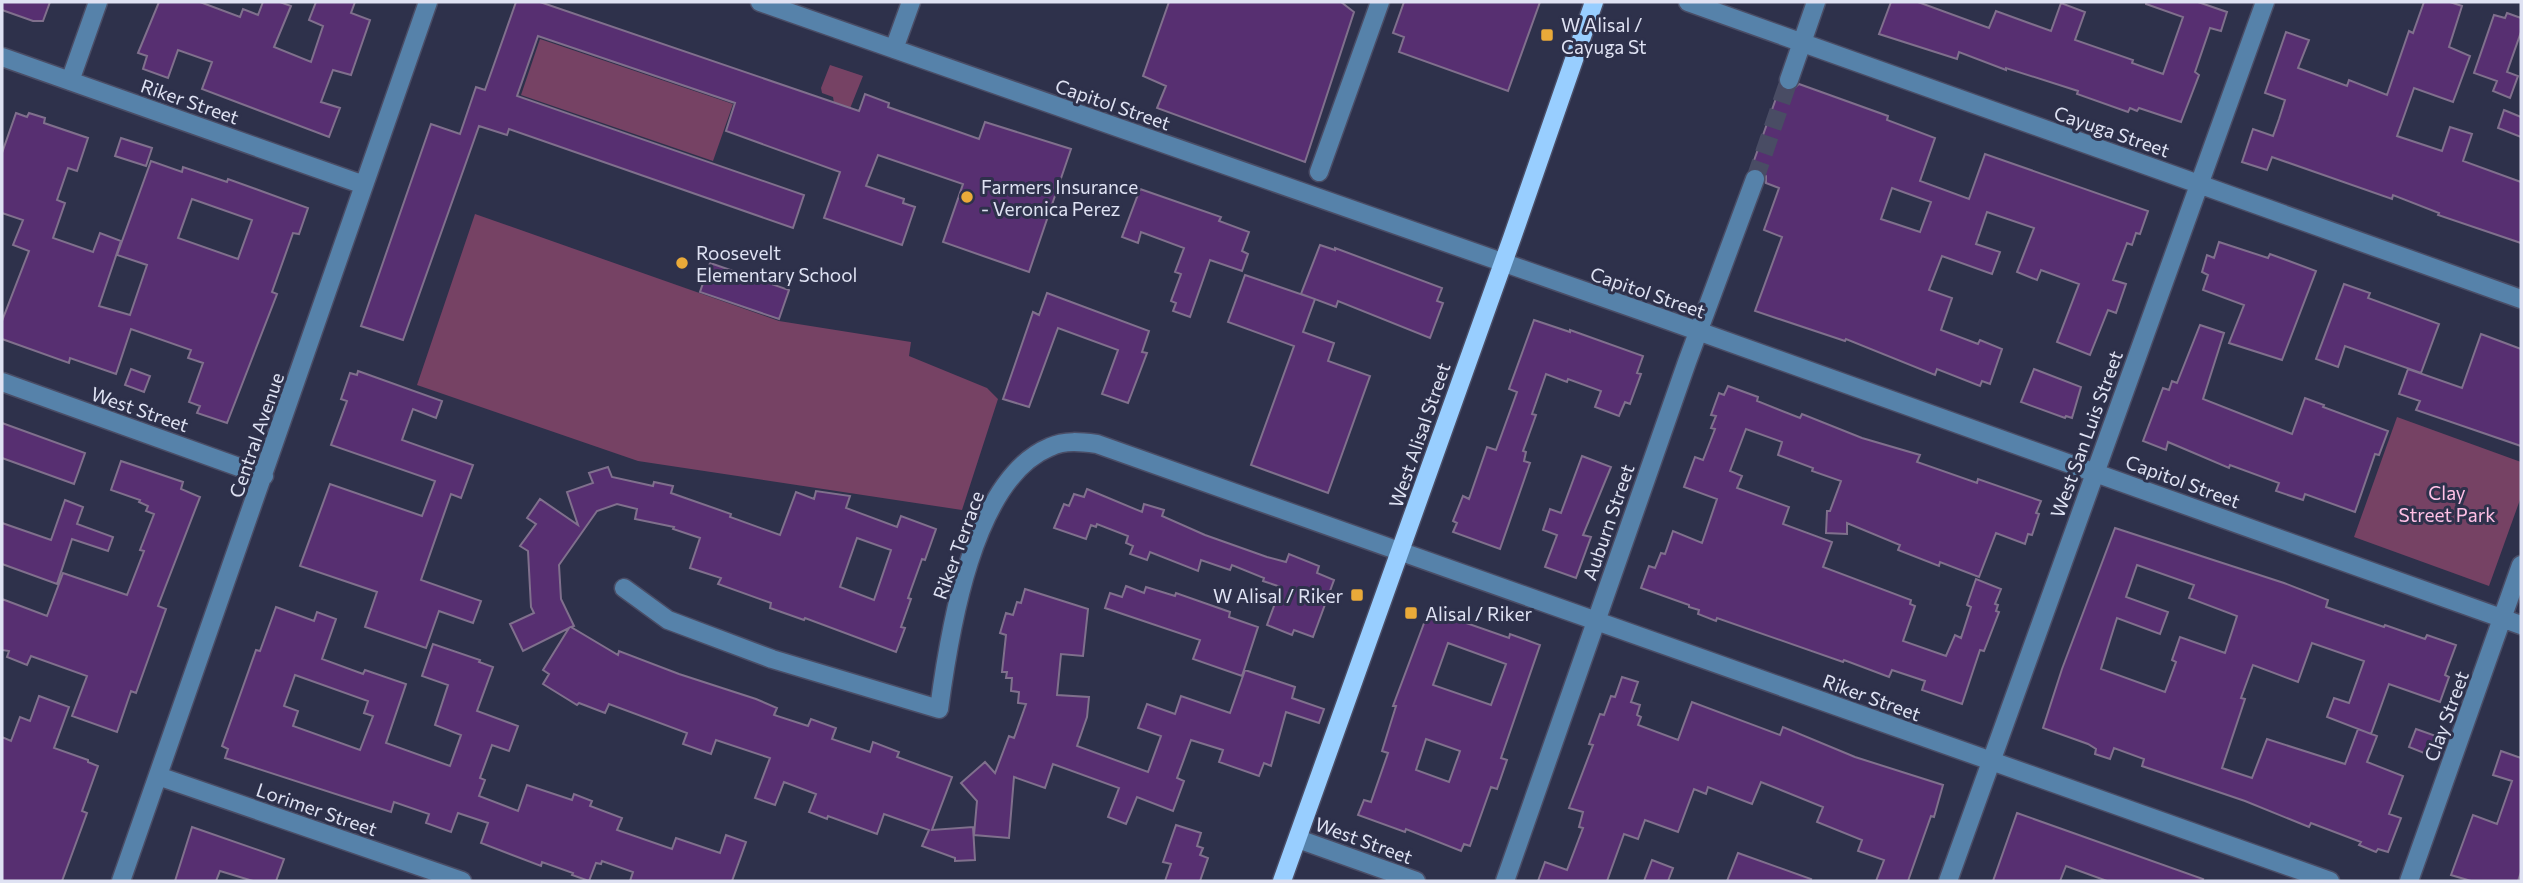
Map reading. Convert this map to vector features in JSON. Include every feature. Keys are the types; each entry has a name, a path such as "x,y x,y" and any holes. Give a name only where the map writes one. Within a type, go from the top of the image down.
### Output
{"main road":[{"name":"West Alisal Street","path":"1282,881 1594,2"}],"street":[{"path":"70,81 98,2"},
{"name":"Central Avenue","path":"121,881 428,2"},
{"name":"Capitol Street","path":"761,2 1698,331 2521,625"},
{"path":"894,49 911,2"},
{"path":"1320,172 1380,2"},
{"name":"Cayuga Street","path":"1688,2 2521,299"},
{"path":"1789,80 1816,2"},
{"name":"West San Luis Street","path":"1948,881 2265,2"},
{"name":"Riker Street","path":"2,57 364,185"},
{"name":"Auburn Street","path":"1505,881 1698,331 1755,179"},
{"name":"West Street","path":"2,382 264,476"},
{"name":"Riker Terrace","path":"624,588 668,620 772,659 939,709 954,618 988,511 1008,478 1021,464 1050,446 1072,442 1097,444 1400,552"},
{"name":"Riker Street","path":"1400,552 2330,881"},
{"name":"Clay Street","path":"2409,881 2521,565"},
{"name":"Lorimer Street","path":"158,776 461,881"},
{"name":"West Street","path":"1298,839 1416,881"}],"green space":[{"path":"540,39 733,104 713,161 521,95"},
{"path":"830,65 863,76 849,111 834,103 833,97 822,93 821,88"},
{"path":"475,214 779,321 911,342 909,356 987,388 998,399 962,510 638,461 417,385"},
{"name":"Clay Street Park","path":"2397,417 2521,462 2521,497 2489,586 2354,537"}],"building":[{"path":"2,2 50,2 43,21 33,21 2,10"},
{"path":"159,2 200,2 240,17 243,9 258,15 263,2 280,2 291,6 274,47 311,62 323,26 309,20 316,2 355,2 351,13 370,20 351,75 333,70 321,102 340,108 329,137 202,89 212,62 178,50 168,78 143,69 147,56 138,53"},
{"path":"516,2 540,2 859,111 865,94 889,103 888,107 979,139 985,122 1071,149 1029,272 943,242 963,184 878,155 866,186 904,199 903,203 915,207 902,245 824,218 840,172 726,131 735,103 538,36 517,96 804,195 793,228 509,129 507,135 479,126 403,340 361,326 431,124 460,134 476,87 485,90"},
{"path":"1169,2 1341,2 1354,12 1305,162 1157,108 1166,86 1143,76"},
{"path":"1404,2 1540,2 1508,91 1399,52 1404,37 1393,33"},
{"path":"1891,2 1918,2 1989,28 1996,11 2051,31 2061,3 2085,12 2075,40 2133,60 2132,63 2163,74 2183,17 2146,2 2198,2 2227,12 2221,31 2210,28 2195,72 2199,75 2181,122 2139,108 2137,111 2130,108 2128,112 2077,94 2078,91 2006,70 1959,52 1957,59 1879,34"},
{"path":"2424,2 2450,2 2462,6 2449,47 2470,56 2453,102 2414,88 2397,136 2442,151 2450,127 2472,134 2463,161 2521,182 2521,243 2438,215 2439,213 2393,195 2392,199 2272,157 2267,170 2242,162 2253,129 2273,136 2279,119 2285,100 2265,93 2286,32 2309,40 2298,68 2347,86 2349,80 2387,95 2409,31 2413,33"},
{"path":"2507,13 2521,18 2521,32 2507,72 2518,76 2510,98 2493,91 2497,81 2474,73 2494,15 2505,18"},
{"path":"1799,84 1888,116 1887,120 1935,138 1920,181 1969,199 1985,154 2148,211 2140,234 2136,233 2132,245 2127,243 2113,280 2126,284 2116,313 2108,310 2090,355 2057,342 2079,284 2041,270 2037,280 2017,272 2034,228 1987,212 1976,244 2000,252 1992,274 1942,256 1929,290 1952,298 1941,330 1978,344 1980,340 2002,349 1990,384 1982,381 1980,386 1937,369 1935,375 1846,339 1845,341 1755,311 1782,237 1764,230 1779,188 1766,183 1766,176 1760,169 1751,169 1780,87 1790,91","holes":["1892,188 1931,202 1920,232 1881,219"]},
{"path":"2504,110 2521,117 2521,137 2498,128"},
{"path":"16,113 27,117 29,113 45,118 44,123 88,138 77,171 68,168 57,200 65,203 53,238 93,252 100,233 121,241 99,306 130,315 147,265 117,255 151,161 182,172 183,167 227,182 228,179 308,208 299,234 293,233 272,292 277,294 227,423 197,413 200,406 189,402 203,363 188,358 191,350 131,329 116,374 70,358 69,363 2,339 2,321 29,251 13,245 23,220 2,213 2,153","holes":["192,199 252,220 238,259 178,238"]},
{"path":"121,138 152,148 146,166 115,156"},
{"path":"1140,189 1221,217 1219,221 1249,232 1242,251 1248,254 1242,271 1210,260 1190,317 1173,311 1176,303 1171,301 1181,274 1175,272 1184,248 1141,232 1138,243 1122,237"},
{"path":"2219,242 2268,258 2270,254 2316,271 2282,360 2229,343 2244,305 2203,290 2208,275 2202,272 2207,255 2214,258"},
{"path":"1320,245 1335,248 1442,288 1437,301 1443,303 1430,338 1338,301 1336,307 1301,294"},
{"path":"710,263 789,290 779,319 700,292"},
{"path":"1245,275 1315,299 1303,332 1334,343 1328,361 1370,376 1328,493 1251,465 1294,346 1228,322"},
{"path":"2344,284 2370,293 2368,298 2439,324 2421,373 2345,346 2338,367 2316,359"},
{"path":"1047,293 1149,331 1142,352 1147,353 1128,403 1102,394 1118,350 1058,328 1029,407 1003,399 1033,312 1039,315"},
{"path":"1534,320 1643,356 1637,373 1641,374 1630,404 1625,402 1619,416 1595,407 1601,391 1546,374 1532,414 1536,415 1523,451 1526,452 1524,461 1530,463 1500,549 1453,532 1457,523 1453,521 1463,496 1469,499 1487,447 1496,450 1517,392 1509,389"},
{"path":"2200,325 2224,333 2203,399 2292,434 2305,398 2388,431 2379,455 2375,454 2355,512 2305,494 2303,500 2276,491 2279,483 2230,465 2229,468 2168,442 2166,450 2143,441 2163,388 2169,390 2172,381 2177,383"},
{"path":"2481,334 2521,349 2521,446 2416,410 2420,401 2399,394 2408,369 2462,388"},
{"path":"131,369 150,376 144,392 125,385"},
{"path":"2034,369 2081,387 2072,418 2021,402"},
{"path":"358,371 442,401 436,418 413,409 402,440 473,465 461,498 451,494 421,580 481,601 473,623 439,611 426,648 365,627 377,592 300,566 330,484 422,516 435,481 331,445 347,401 341,399 350,373 357,375"},
{"path":"1728,386 1758,397 1757,401 1800,418 1802,414 1862,438 1920,455 1917,462 2041,501 2032,535 2028,534 2025,544 1996,533 1979,577 1940,562 1939,566 1898,550 1900,545 1847,523 1847,534 1826,533 1827,511 1830,511 1841,481 1778,455 1782,442 1746,429 1730,471 1742,476 1737,488 1789,507 1783,524 1832,542 1823,567 1911,600 1910,604 1915,606 1903,641 1946,656 1955,635 1961,638 1971,607 1967,605 1976,579 2001,589 1995,604 1998,605 1996,611 1999,612 1984,651 1980,650 1962,704 1922,690 1925,681 1892,670 1889,677 1717,618 1716,621 1698,614 1699,610 1689,605 1641,588 1649,566 1655,568 1661,553 1665,554 1673,531 1702,543 1717,499 1684,487 1695,457 1703,460 1715,429 1711,428 1716,416 1711,415 1719,393 1724,395"},
{"path":"2,423 85,453 74,484 2,458"},
{"path":"1582,456 1611,467 1583,535 1591,537 1576,578 1545,567 1557,535 1543,530 1550,509 1561,513"},
{"path":"121,461 183,482 181,489 200,497 158,606 166,609 136,693 131,691 117,732 72,716 87,676 31,656 27,665 7,657 9,651 2,650 2,599 47,616 63,573 127,595 144,551 140,550 154,514 146,511 148,506 139,502 140,500 111,490"},
{"path":"608,467 612,477 653,486 654,482 673,486 671,493 780,535 796,492 814,499 816,491 850,496 846,508 897,527 901,516 936,529 908,598 911,599 901,627 905,628 896,652 770,608 771,603 718,584 721,578 690,568 700,538 673,529 674,527 635,519 637,509 617,504 597,511 559,565 561,599 574,626 571,627 618,655 619,651 756,699 777,708 774,715 808,726 811,719 836,728 832,739 870,752 873,742 899,752 897,757 952,777 932,830 973,827 975,860 955,861 955,858 922,846 929,830 884,814 877,834 809,812 816,794 784,782 775,805 755,798 770,758 716,740 711,754 683,744 687,733 609,704 605,713 579,703 577,705 543,684 549,674 543,670 569,628 523,651 510,624 534,613 531,607 528,551 520,546 536,524 527,518 540,499 578,525 567,492 593,483 589,473","holes":["857,538 891,550 874,600 840,587"]},
{"path":"1087,489 1142,512 1144,504 1164,510 1162,516 1267,557 1286,562 1289,554 1319,566 1317,573 1334,580 1313,637 1294,630 1292,635 1267,625 1281,587 1263,581 1264,578 1232,565 1230,570 1201,560 1198,571 1150,552 1147,560 1130,554 1133,546 1126,543 1128,536 1097,524 1096,527 1091,525 1086,539 1054,528 1064,504 1069,506 1074,494 1084,497"},
{"path":"65,500 83,507 77,524 113,537 108,551 72,539 57,584 2,564 2,523 51,540"},
{"path":"2115,528 2284,583 2328,600 2326,607 2384,627 2385,625 2425,639 2427,635 2456,645 2445,675 2449,677 2440,702 2389,684 2371,734 2377,736 2367,762 2403,776 2389,814 2401,818 2388,852 2378,849 2376,852 2359,845 2361,842 2311,823 2309,827 2245,801 2142,766 2144,759 2114,748 2110,759 2095,754 2096,749 2088,744 2043,728 2062,669","holes":["2137,565 2194,585 2189,598 2237,616 2225,653 2180,637 2172,660 2176,662 2165,692 2101,669 2117,618 2160,634 2168,612 2126,597","2312,643 2364,661 2349,703 2334,698 2327,717 2358,729 2345,764 2267,739 2252,778 2222,768 2245,699 2241,698 2253,665 2298,682"]},
{"path":"1126,586 1144,593 1146,587 1175,596 1176,593 1230,612 1229,617 1258,627 1242,676 1193,659 1200,640 1105,608 1110,593 1122,597"},
{"path":"1025,589 1088,609 1083,656 1061,654 1057,695 1089,697 1087,717 1077,746 1148,772 1161,736 1138,728 1147,704 1175,714 1181,696 1230,713 1245,670 1295,687 1292,698 1324,709 1319,723 1286,712 1271,766 1264,763 1259,776 1219,762 1223,750 1191,740 1177,778 1184,781 1173,811 1137,797 1126,824 1108,817 1119,788 1053,764 1045,788 1014,777 1009,838 974,835 977,801 961,783 985,762 995,773 1009,736 1014,738 1026,704 1018,703 1019,692 1011,691 1012,678 1006,678 1007,672 1002,672 1006,635 1000,633 1006,613 1013,615 1017,602 1021,603"},
{"path":"276,607 314,621 317,612 336,619 322,659 363,674 365,670 406,684 386,743 450,766 461,735 435,725 448,685 422,676 433,644 480,660 479,662 493,667 477,711 518,726 509,751 492,745 480,778 485,780 479,796 518,811 527,785 572,800 574,794 592,801 590,806 622,818 617,830 672,849 676,838 720,853 726,835 746,842 732,881 630,881 633,872 602,861 601,864 596,863 589,881 542,862 541,866 481,843 488,823 458,813 451,832 426,823 429,814 394,802 391,812 225,758 228,749 222,746 256,650 260,651","holes":["295,675 368,701 364,713 373,716 360,750 293,726 298,711 284,706"]},
{"path":"1429,610 1509,638 1510,634 1540,645 1501,758 1507,760 1497,789 1491,787 1470,846 1464,844 1461,851 1406,829 1405,832 1358,815 1364,800 1371,802 1388,753 1382,751 1396,706 1393,706","holes":["1448,643 1506,664 1491,705 1433,685","1426,739 1460,751 1449,782 1416,770"]},
{"path":"1622,677 1638,682 1631,702 1640,705 1637,715 1641,717 1638,725 1678,740 1692,702 1780,735 1783,727 1855,757 1943,785 1934,817 1931,816 1908,881 1876,881 1884,860 1858,851 1862,840 1817,822 1823,807 1761,782 1752,804 1708,787 1706,794 1694,789 1678,832 1645,820 1638,839 1624,834 1607,881 1538,881 1545,862 1567,870 1583,828 1579,827 1583,812 1569,808 1593,745 1589,744 1600,714 1604,715 1611,696 1615,697"},
{"path":"39,696 69,707 54,748 98,766 82,811 87,813 62,881 2,881 2,737 11,741 20,717 30,721"},
{"path":"2416,729 2436,736 2429,755 2409,747"},
{"path":"2501,751 2521,758 2521,872 2518,881 2471,881 2451,875 2473,815 2497,824 2512,781 2493,775"},
{"path":"2017,813 2203,879 2107,881 2066,866 2060,881 1993,881"},
{"path":"1176,825 1201,833 1197,846 1203,848 1200,855 1208,858 1200,881 1165,881 1171,864 1163,862"},
{"path":"192,827 284,859 276,881 253,881 220,871 216,881 175,881"},
{"path":"1738,853 1811,879 1727,881"},
{"path":"1652,860 1673,868 1668,881 1644,881"}],"tunnel":[{"path":"1755,179 1789,80"}],"place":[{"name":"W Alisal / Cayuga St","path":"1547,35"},
{"name":"Farmers Insurance - Veronica Perez","path":"967,197"},
{"name":"Roosevelt Elementary School","path":"682,263"},
{"name":"W Alisal / Riker","path":"1357,595"},
{"name":"Alisal / Riker","path":"1411,613"}]}
